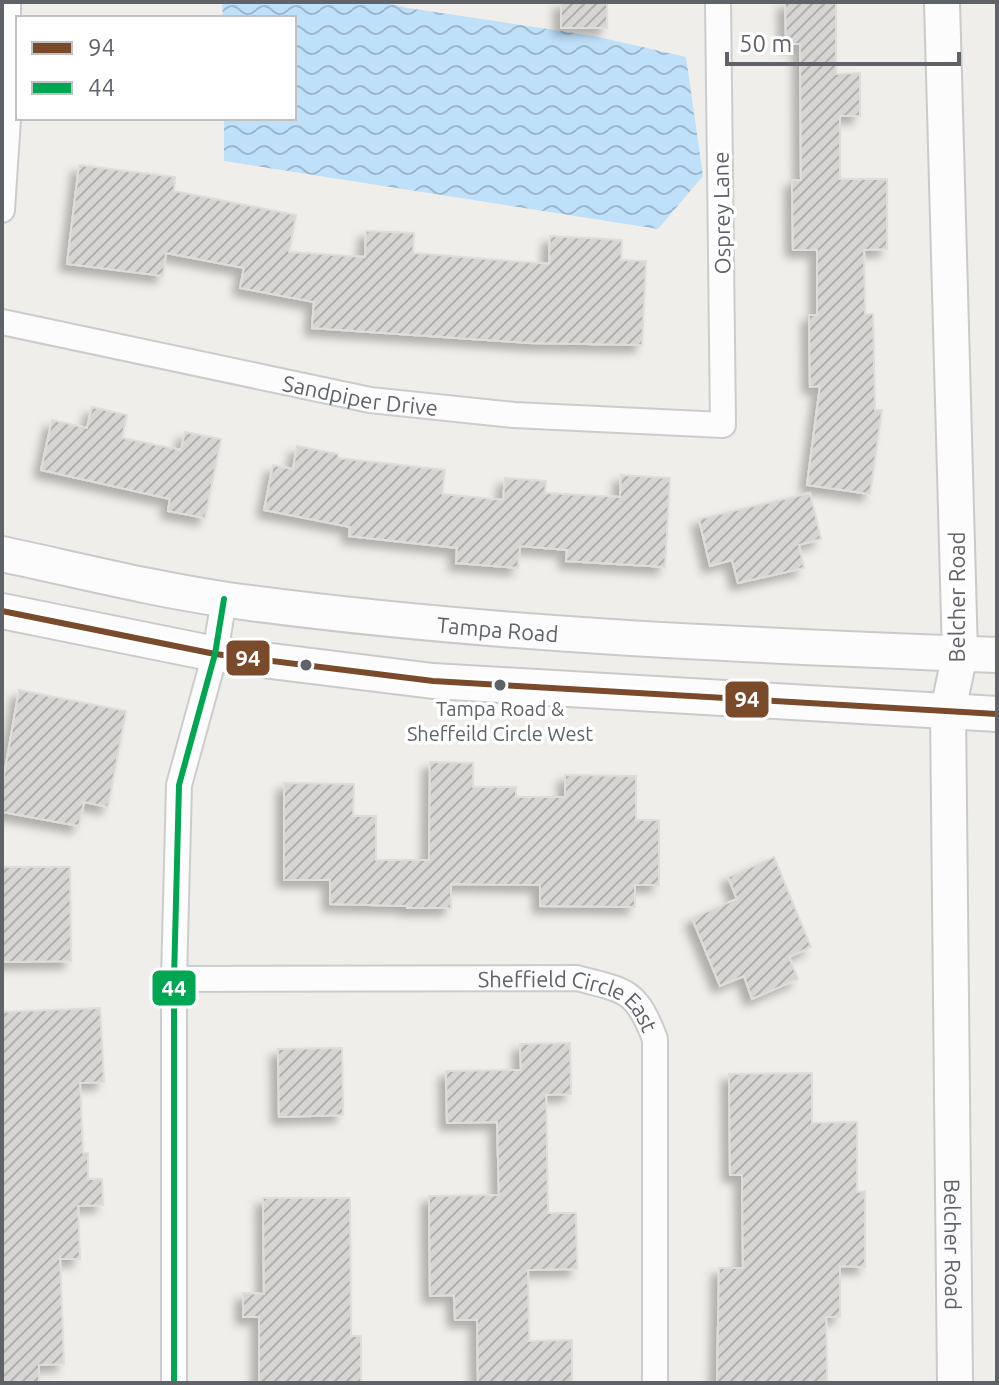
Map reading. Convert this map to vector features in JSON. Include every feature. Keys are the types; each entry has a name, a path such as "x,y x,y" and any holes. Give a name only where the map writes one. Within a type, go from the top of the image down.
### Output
{"main road":[{"name":"Belcher Road","path":"942,2 960,654 948,710 955,1383"},
{"name":"Tampa Road","path":"2,554 224,599 471,628 598,637 997,655"},
{"path":"2,611 215,654 433,681 997,714"}],"street":[{"path":"2,210 8,119 8,2"},
{"name":"Osprey Lane","path":"718,2 723,425"},
{"name":"Sandpiper Drive","path":"2,322 370,400 514,415 723,425"},
{"path":"174,1383 174,979 179,785 215,654 224,599"},
{"name":"Sheffield Circle East","path":"174,979 577,978 626,991 646,1016 655,1039 655,1383"}],"water":[{"path":"222,2 384,2 594,36 686,57 703,176 658,229 224,161 224,120 296,120 296,16 223,16"}],"building":[{"path":"561,2 607,2 607,28 561,28"},
{"path":"785,2 836,2 836,74 860,73 860,116 840,116 840,179 887,179 887,249 864,250 865,314 873,314 875,410 882,410 870,494 807,485 820,386 810,387 809,315 817,315 817,250 793,250 792,180 801,180 800,44 786,44"},
{"path":"79,165 175,177 174,191 296,215 289,252 365,257 366,231 414,233 413,253 549,264 550,236 622,240 621,260 646,261 642,345 530,343 312,328 314,302 240,288 244,268 166,253 163,276 67,264"},
{"path":"92,407 127,415 122,438 181,450 185,432 221,439 205,518 168,511 170,499 41,470 52,420 87,428"},
{"path":"297,446 338,454 338,458 445,470 442,494 503,500 505,478 546,481 545,493 620,497 621,475 670,478 665,567 566,561 567,550 520,546 518,568 456,563 457,548 349,536 350,527 264,510 273,465 293,469"},
{"path":"810,493 821,539 799,545 804,568 738,583 732,560 710,566 699,519"},
{"path":"19,690 126,711 108,807 84,802 79,826 2,812 2,787"},
{"path":"430,762 473,763 473,787 516,787 516,797 565,797 565,775 636,776 636,820 659,820 659,885 635,885 635,907 540,906 540,885 451,884 451,908 407,908 330,904 330,880 284,880 284,783 354,784 353,816 376,816 376,860 429,860"},
{"path":"774,857 811,947 789,957 798,979 752,999 744,976 720,986 692,918 737,899 728,877"},
{"path":"2,867 70,867 71,961 2,962"},
{"path":"100,1008 104,1082 80,1083 83,1153 88,1153 88,1179 102,1179 103,1205 78,1206 80,1259 60,1259 64,1364 39,1365 39,1383 2,1383 2,1012"},
{"path":"570,1043 571,1094 546,1095 548,1213 576,1213 577,1269 528,1270 529,1341 572,1340 572,1383 478,1383 477,1320 455,1320 454,1295 430,1296 429,1196 499,1195 497,1122 447,1123 446,1071 521,1070 520,1044"},
{"path":"342,1048 343,1115 279,1117 278,1049"},
{"path":"812,1073 812,1123 857,1122 857,1192 865,1191 865,1267 840,1266 840,1317 826,1317 827,1383 717,1383 719,1268 743,1268 742,1175 730,1175 729,1074"},
{"path":"263,1198 350,1198 351,1336 361,1336 361,1383 259,1383 259,1317 243,1317 243,1293 264,1294"}],"transit line":[{"name":"44","path":"174,1383 174,979 179,785 215,654 224,599"},
{"name":"94","path":"2,611 215,654 433,681 997,714"}],"place":[{"name":"Tampa Road & Sheffeild Circle West","path":"500,685"}]}
